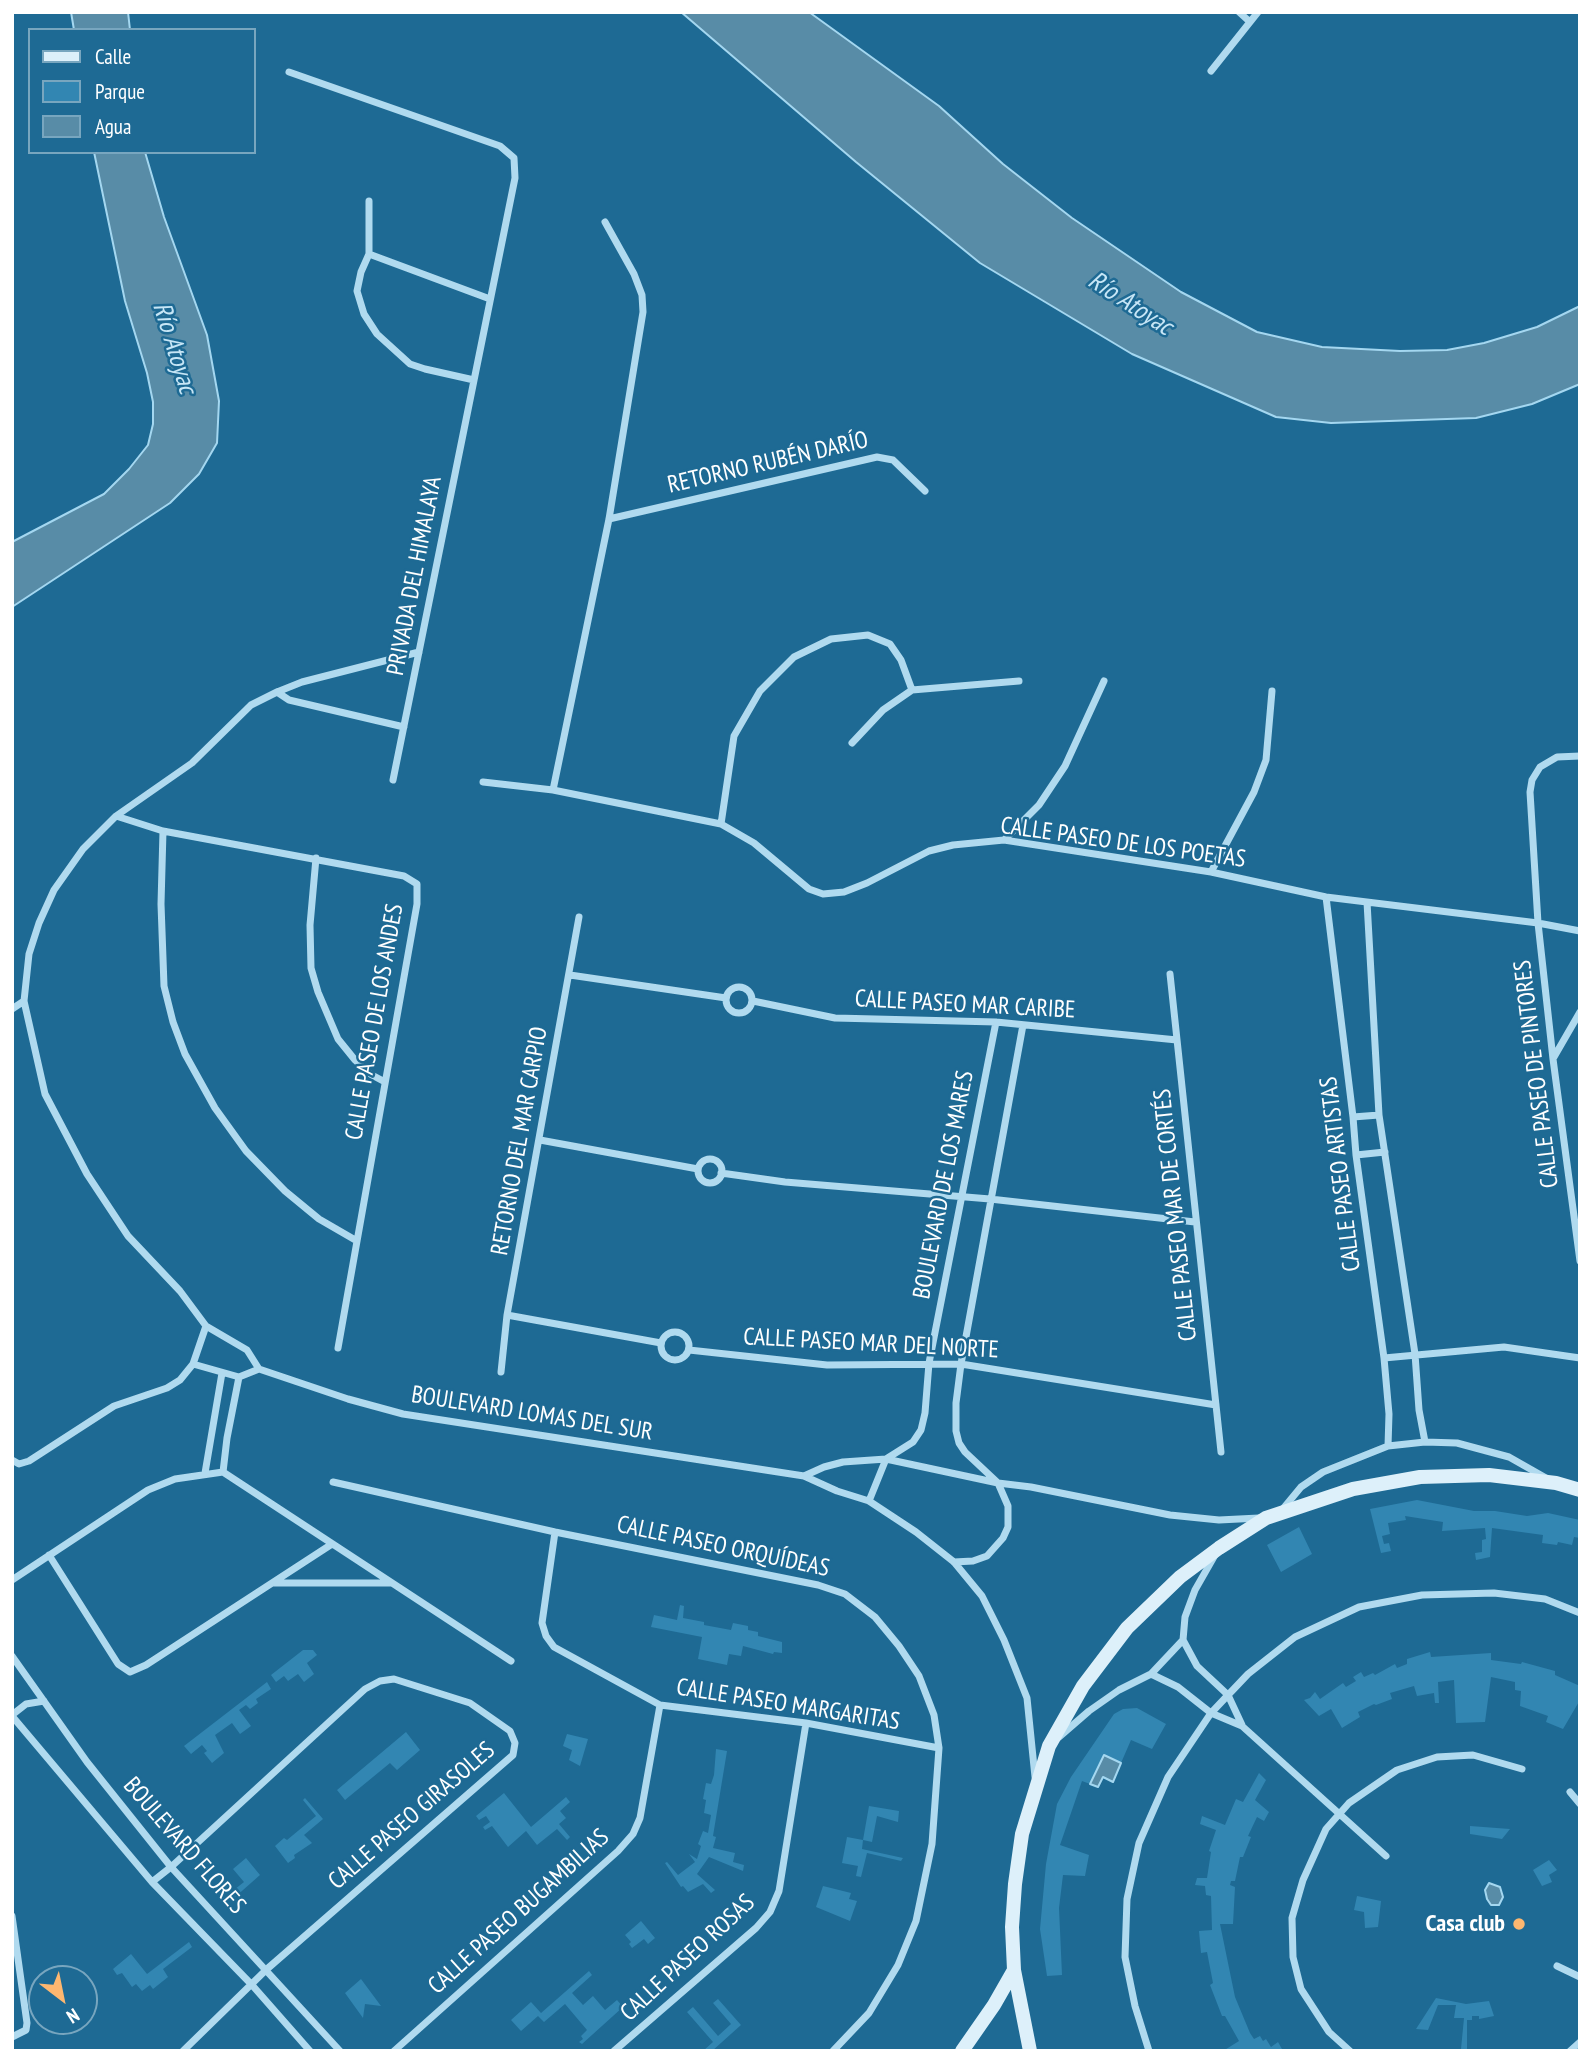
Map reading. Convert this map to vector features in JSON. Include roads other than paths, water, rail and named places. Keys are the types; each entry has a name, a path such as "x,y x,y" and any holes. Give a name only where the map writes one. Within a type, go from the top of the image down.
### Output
{"street":[{"path":"1239,12 1250,22"},
{"path":"1211,71 1258,12"},
{"name":"PRIVADA DEL HIMALAYA","path":"289,72 500,146 514,158 515,178 393,780"},
{"path":"369,201 369,254 357,291 364,314 377,334 410,363 474,380"},
{"path":"553,790 609,519 643,312 642,295 634,274 605,222"},
{"path":"369,254 490,299"},
{"name":"RETORNO RUBÉN DARÍO","path":"609,519 877,457 893,460 925,491"},
{"path":"721,824 734,736 760,691 793,657 831,639 868,635 890,644 901,660 912,690"},
{"path":"193,1364 239,1377 259,1369 247,1350 206,1326 180,1291 128,1236 86,1174 45,1094 24,1001 29,954 54,890 83,849 116,816 192,763 251,705 302,682 419,652"},
{"path":"852,743 883,710 912,690 1019,681"},
{"path":"1004,840 1039,805 1065,766 1104,681"},
{"path":"1212,872 1254,792 1266,760 1272,691"},
{"path":"277,692 289,700 404,727"},
{"name":"CALLE PASEO DE PINTORES","path":"1580,756 1557,757 1540,767 1532,780 1530,792 1538,923 1580,1261"},
{"name":"CALLE PASEO DE LOS POETAS","path":"483,782 553,790 721,824 754,843 809,889 823,894 844,892 867,883 929,851 953,845 1004,840 1212,872 1326,897 1538,923 1580,931"},
{"name":"CALLE PASEO DE LOS ANDES","path":"116,816 163,831 404,876 417,884 417,904 338,1348"},
{"path":"163,831 161,904 164,985 173,1022 185,1054 215,1108 246,1151 319,1219 357,1241"},
{"path":"316,858 310,925 311,968 318,992 338,1039 355,1060 385,1083"},
{"name":"CALLE PASEO ARTISTAS","path":"1326,897 1356,1155 1384,1358 1389,1414 1388,1446"},
{"name":"CALLE PASEO ARTISTAS","path":"1367,902 1379,1115 1415,1354 1424,1442"},
{"name":"RETORNO DEL MAR CARPIO","path":"501,1372 507,1315 579,917"},
{"name":"CALLE PASEO MAR DE CORTÉS","path":"1170,974 1220,1452"},
{"path":"570,975 726,998"},
{"path":"741,986 750,992 753,1001 748,1010 738,1013 729,1008 726,998 731,989 741,986"},
{"path":"12,1009 24,1001"},
{"name":"CALLE PASEO MAR CARIBE","path":"753,1001 835,1018 996,1022 1177,1041"},
{"path":"1553,1059 1580,1012"},
{"name":"BOULEVARD DE LOS MARES","path":"886,1459 913,1442 921,1430 929,1363 996,1022"},
{"name":"BOULEVARD DE LOS MARES","path":"998,1483 959,1443 956,1432 956,1402 1023,1025"},
{"path":"1353,1117 1379,1115"},
{"path":"540,1140 698,1169"},
{"path":"1356,1155 1385,1152"},
{"path":"712,1159 720,1164 721,1173 716,1180 708,1182 700,1177 698,1169 703,1161 712,1159"},
{"path":"721,1173 785,1182 990,1199 1195,1222"},
{"path":"507,1315 661,1343"},
{"path":"12,1460 19,1464 29,1461 114,1406 167,1388 180,1380 193,1364 206,1326"},
{"path":"674,1331 683,1334 689,1341 689,1350 684,1357 676,1361 667,1358 662,1352 661,1343 666,1335 674,1331"},
{"path":"1384,1358 1504,1347 1580,1358"},
{"name":"CALLE PASEO MAR DEL NORTE","path":"689,1350 827,1365 961,1364 1216,1405"},
{"name":"BOULEVARD LOMAS DEL SUR","path":"259,1369 403,1414 804,1476 869,1501 916,1532 954,1562 982,1596 1004,1640 1027,1698 1036,1785"},
{"path":"205,1473 222,1373"},
{"path":"223,1472 239,1377"},
{"path":"1273,1515 1301,1487 1323,1472 1388,1446 1424,1442 1457,1443 1509,1457 1559,1484 1580,1482"},
{"path":"869,1501 886,1459"},
{"name":"BOULEVARD LOMAS DEL SUR","path":"804,1476 843,1462 886,1459 1170,1515 1219,1520 1273,1515"},
{"path":"12,1580 148,1490 175,1479 223,1472 511,1661"},
{"path":"1030,2051 1014,1970 1012,1927 1014,1884 1022,1834 1049,1746 1083,1686 1127,1628 1180,1577 1219,1548 1273,1515 1353,1489 1420,1477 1489,1475 1559,1484 1580,1490"},
{"name":"CALLE PASEO ORQUÍDEAS","path":"333,1482 555,1532 818,1585 845,1594 875,1617 919,1676 934,1715 939,1748 932,1844 916,1921 898,1965 869,2014 833,2051"},
{"path":"954,1562 972,1561 987,1556 1003,1538 1008,1527 1008,1506 998,1483"},
{"name":"CALLE PASEO MARGARITAS","path":"555,1532 542,1623 546,1636 554,1647 660,1705 806,1723 939,1748"},
{"path":"49,1555 118,1664 130,1672 146,1665 332,1544"},
{"path":"1219,1548 1195,1590 1185,1618 1183,1640 1197,1666 1228,1695 1242,1726"},
{"path":"271,1583 392,1583"},
{"path":"1149,2051 1135,2006 1125,1957 1128,1899 1139,1843 1168,1777 1211,1713 1248,1674 1295,1637 1359,1607 1422,1595 1494,1593 1545,1599 1580,1613"},
{"path":"1049,1746 1089,1711 1119,1690 1151,1674 1183,1640"},
{"name":"BOULEVARD FLORES","path":"12,1656 87,1762 171,1867 340,2051"},
{"path":"1151,1674 1178,1687 1211,1713 1242,1726 1386,1856"},
{"name":"CALLE PASEO GIRASOLES","path":"152,1882 365,1689 380,1681 394,1679 470,1703 510,1731 516,1743 513,1755 267,1969"},
{"path":"12,1716 26,1704 44,1701"},
{"name":"CALLE PASEO BUGAMBILIAS","path":"394,2051 618,1851 633,1834 640,1818 660,1705"},
{"name":"BOULEVARD FLORES","path":"12,1716 152,1882 252,1985 310,2051"},
{"name":"CALLE PASEO ROSAS","path":"614,2051 756,1928 770,1912 779,1891 806,1723"},
{"path":"1350,2051 1329,2032 1301,1989 1293,1957 1292,1918 1303,1880 1326,1829 1349,1803 1397,1770 1437,1757 1474,1755 1522,1769"},
{"path":"1570,1792 1580,1804"},
{"path":"12,1916 14,1962 27,2023 26,2030 12,2036"},
{"path":"1557,1966 1580,1977"},
{"path":"183,2051 267,1969"},
{"path":"962,2051 994,2006 1014,1970"},
{"path":"1570,2051 1580,2042"}],"water":[{"path":"71,12 128,12 130,28 74,28"},
{"name":"Río Atoyac","path":"681,12 809,12 939,106 1003,164 1072,218 1181,292 1257,332 1322,347 1400,351 1447,350 1484,343 1537,327 1580,306 1580,384 1532,404 1476,418 1331,423 1276,417 1132,354 980,263 856,162"},
{"name":"Río Atoyac","path":"94,154 146,154 164,217 207,335 219,401 217,443 199,474 170,503 12,607 12,542 104,494 148,445 153,424 153,402 125,301"},
{"path":"1104,1755 1121,1763 1113,1782 1103,1777 1098,1787 1090,1784"},
{"path":"1489,1883 1500,1887 1503,1897 1499,1905 1491,1905 1487,1899 1485,1890"}],"place":[{"name":"Casa club","path":"1519,1924"}]}
